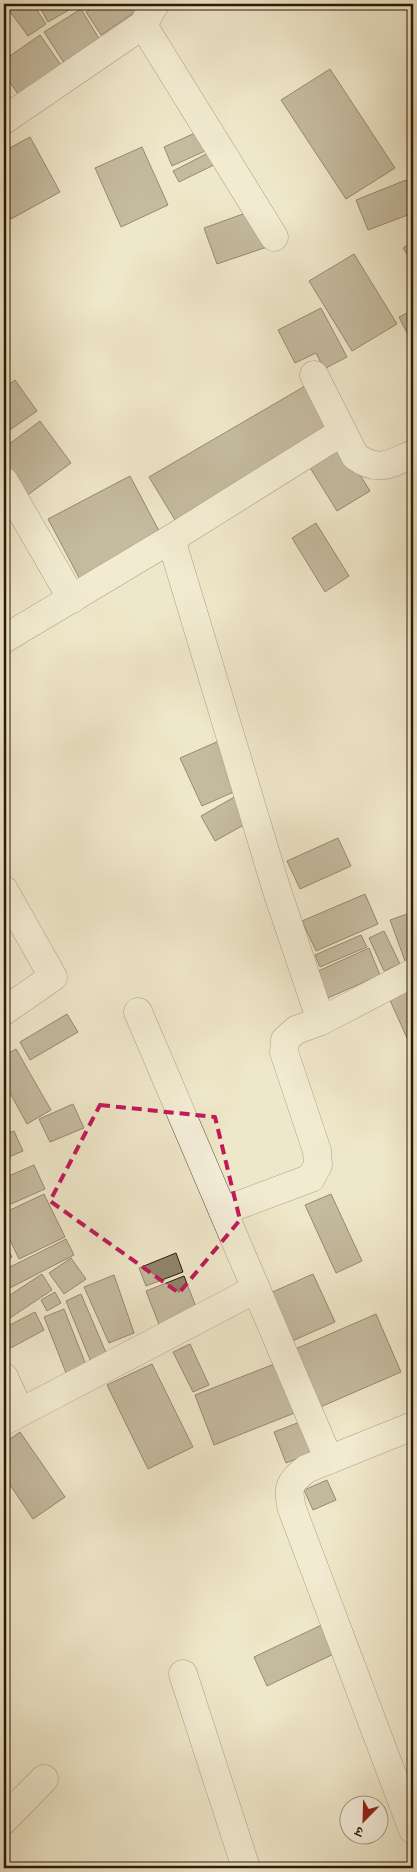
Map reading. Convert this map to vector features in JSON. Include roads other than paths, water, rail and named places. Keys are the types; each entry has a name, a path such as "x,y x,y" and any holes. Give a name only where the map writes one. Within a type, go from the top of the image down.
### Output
{"street":[{"path":"4,120 149,15 274,237"},
{"path":"314,375 355,456 367,465 387,465 413,454"},
{"path":"4,640 171,539 342,432"},
{"path":"4,481 72,599"},
{"path":"171,539 278,891 321,1021"},
{"path":"4,890 53,977 4,1011"},
{"path":"223,1211 311,1178 318,1165 317,1151 284,1052 285,1040 296,1030 321,1021 413,974"},
{"path":"138,1012 329,1460"},
{"path":"4,1378 12,1416 256,1289"},
{"path":"413,1426 306,1469 294,1480 288,1493 292,1509 413,1830"},
{"path":"183,1674 246,1868"},
{"path":"4,1820 44,1779"}]}
